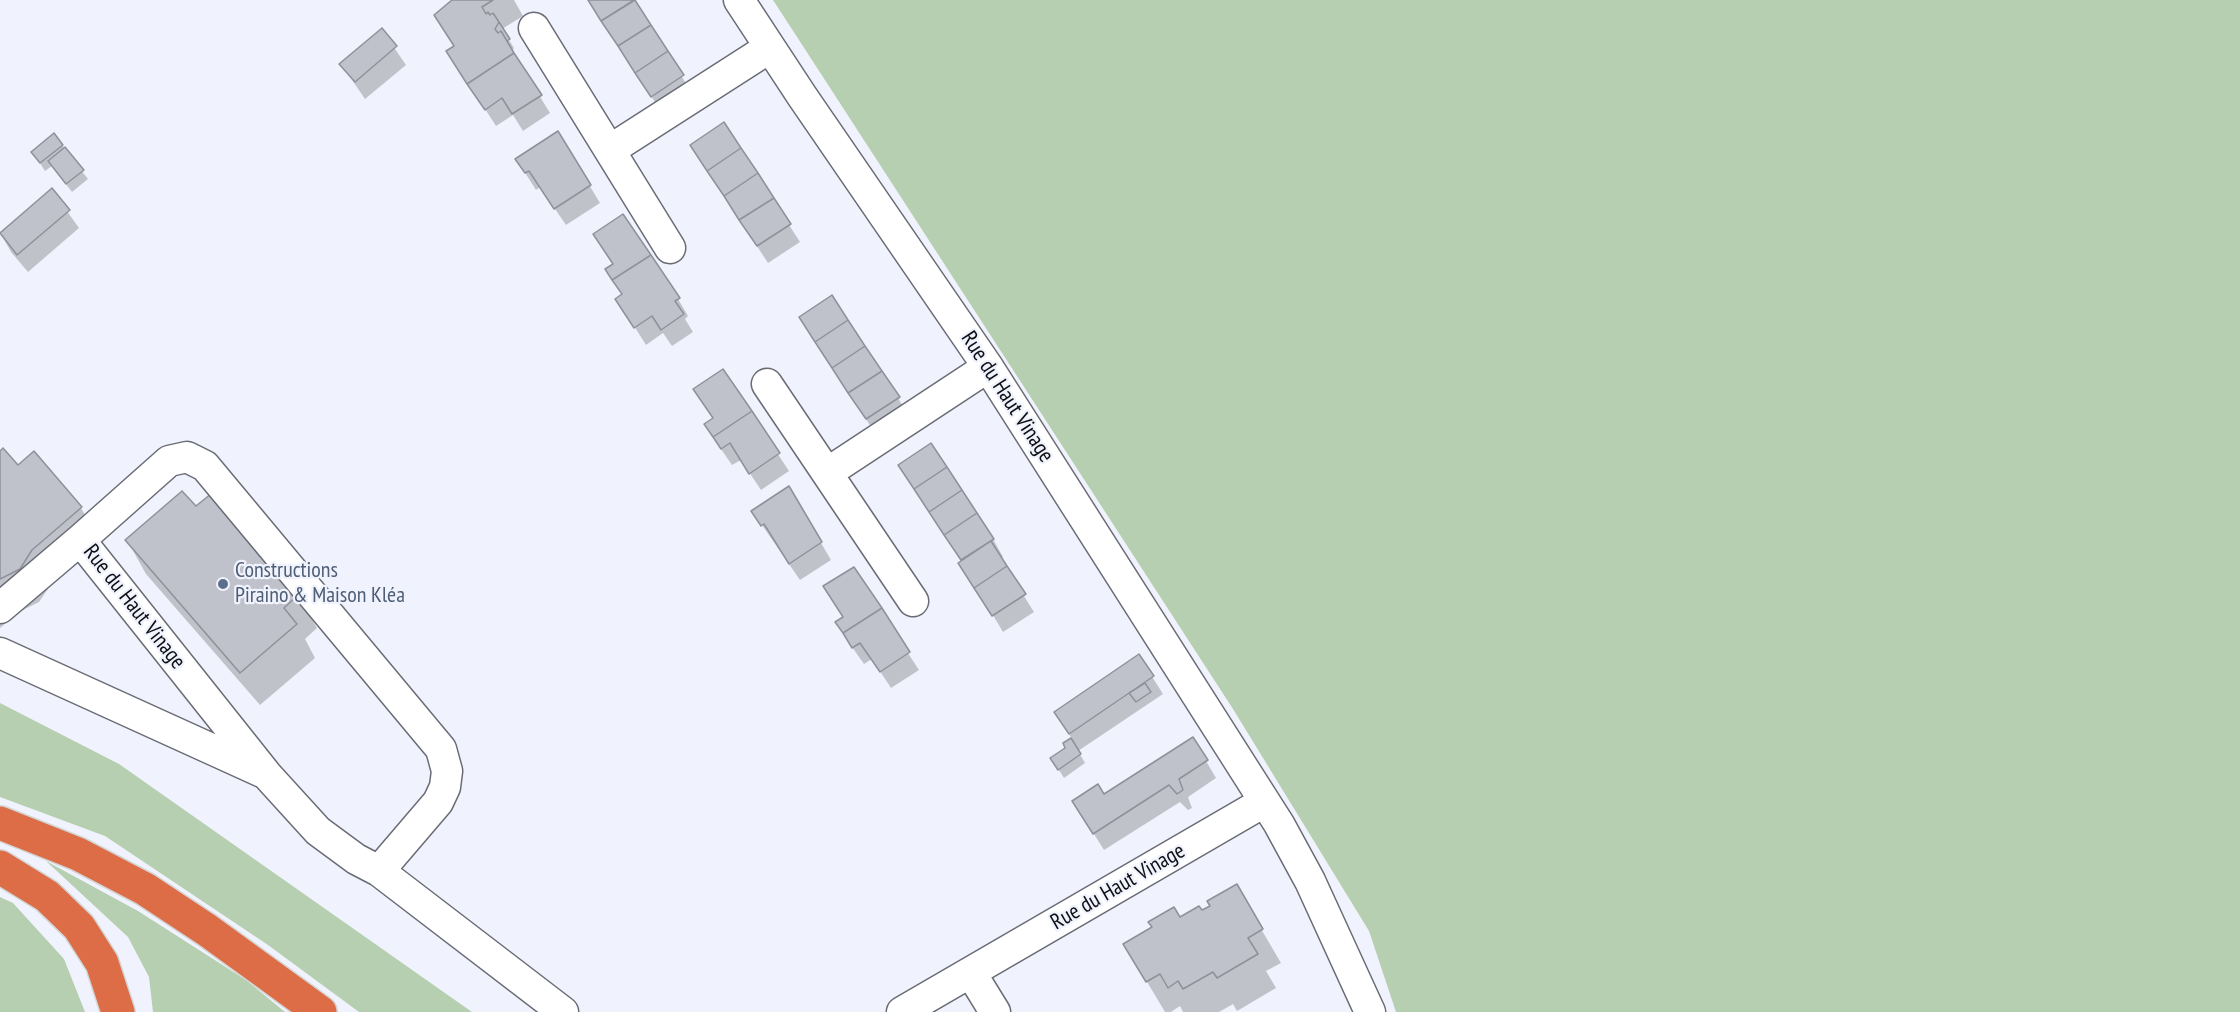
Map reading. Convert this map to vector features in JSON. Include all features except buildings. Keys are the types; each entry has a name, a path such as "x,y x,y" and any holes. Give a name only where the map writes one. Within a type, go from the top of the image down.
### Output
{"highway":[{"path":"0,823 78,854 146,890 207,930 320,1012"},
{"path":"0,867 47,896 79,927 92,944 102,963 118,1012"}],"street":[{"name":"Rue du Haut Vinage","path":"739,0 769,48 988,367 1264,802 1310,881 1370,1012"},
{"path":"534,28 670,248"},
{"path":"610,150 769,48"},
{"path":"827,473 988,367"},
{"path":"767,384 913,602"},
{"name":"Rue du Haut Vinage","path":"379,871 438,802 445,787 445,759 441,749 205,466 187,457 169,461 80,540 267,775 318,831 356,859 379,871 563,1012"},
{"path":"0,608 80,540"},
{"path":"0,653 267,775"},
{"name":"Rue du Haut Vinage","path":"902,1012 1264,802"},
{"path":"971,973 995,1012"}],"green space":[{"path":"773,0 2240,0 2240,1012 1396,1012 1369,931 1233,709"},
{"path":"0,703 119,764 472,1012 359,1012 268,945 105,836 0,797"},
{"path":"46,861 138,911 246,980 285,1012 153,1012 149,977 128,937"},
{"path":"0,897 13,903 64,959 85,1012 0,1012"}],"place":[{"name":"Constructions Piraino & Maison Kléa","path":"223,584"}]}
